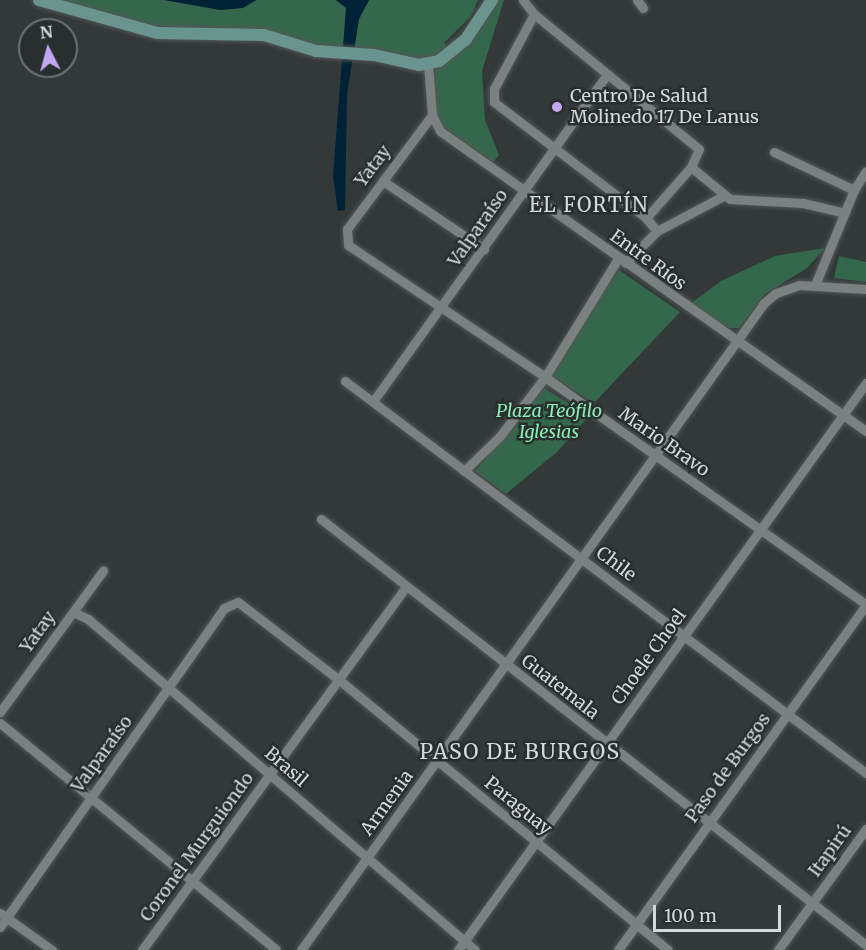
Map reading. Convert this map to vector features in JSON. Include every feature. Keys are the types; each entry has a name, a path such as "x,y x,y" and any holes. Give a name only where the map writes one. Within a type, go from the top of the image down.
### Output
{"street":[{"path":"39,0 157,33 264,35 327,52 366,54 428,64 466,39 492,0"},
{"path":"523,0 534,14 694,142 700,153 691,167 646,218"},
{"path":"534,14 494,89 494,102 646,218 657,231"},
{"path":"428,64 432,116"},
{"name":"Valparaíso","path":"374,399 443,307 525,191 553,147 607,74"},
{"name":"Yatay","path":"345,237 383,180 432,116"},
{"name":"Entre Ríos","path":"432,116 440,130 738,343 866,431"},
{"path":"774,152 854,190"},
{"path":"691,167 723,196 739,201 803,203 845,213"},
{"path":"815,285 854,190 866,171"},
{"path":"383,180 483,249"},
{"path":"464,471 500,436 544,377 622,261 657,231 723,196"},
{"name":"Mario Bravo","path":"345,237 348,245 544,377 866,605"},
{"name":"Armenia","path":"301,950 657,457 738,343 760,308 776,293 815,285 866,289"},
{"name":"Chile","path":"345,381 374,399 464,471 866,773"},
{"name":"Choele Choel","path":"459,950 866,383"},
{"name":"Guatemala","path":"321,519 405,588 866,945"},
{"name":"Yatay","path":"0,712 103,571"},
{"name":"Coronel Murguiondo","path":"142,950 405,588"},
{"name":"Valparaíso","path":"0,927 4,915 170,688 224,608 232,602"},
{"name":"Paraguay","path":"232,602 244,604 338,679 668,950"},
{"name":"Paso de Burgos","path":"618,950 866,605"},
{"name":"Brasil","path":"73,612 88,619 475,950"},
{"path":"0,723 89,798 194,880 276,950"},
{"name":"Itapirú","path":"778,950 866,829"},
{"path":"4,915 52,950"}],"green space":[{"path":"62,0 164,0 243,8 256,0 336,0 346,8 344,48 326,48 272,32 138,25"},
{"path":"369,0 478,0 471,16 444,43 448,48 427,60 354,49 359,19"},
{"path":"495,0 504,0 482,71 485,120 499,155 493,162 442,126 437,117 434,75 437,66"},
{"path":"825,248 807,268 765,294 739,328 729,328 690,304 721,281 775,256"},
{"path":"839,256 866,262 866,282 834,278"},
{"path":"619,270 680,312 594,403 548,374"},
{"name":"Plaza Teófilo Iglesias","path":"544,388 589,416 557,452 506,494 475,471"}],"water":[{"path":"164,0 256,0 243,8 220,10"},
{"path":"336,0 369,0 359,19 347,94 345,210 338,211 333,176 346,8"}],"place":[{"name":"Centro De Salud Molinedo 17 De Lanus","path":"557,107"}],"district":[{"name":"EL FORTÍN","path":"589,204"},
{"name":"PASO DE BURGOS","path":"520,752"}]}
